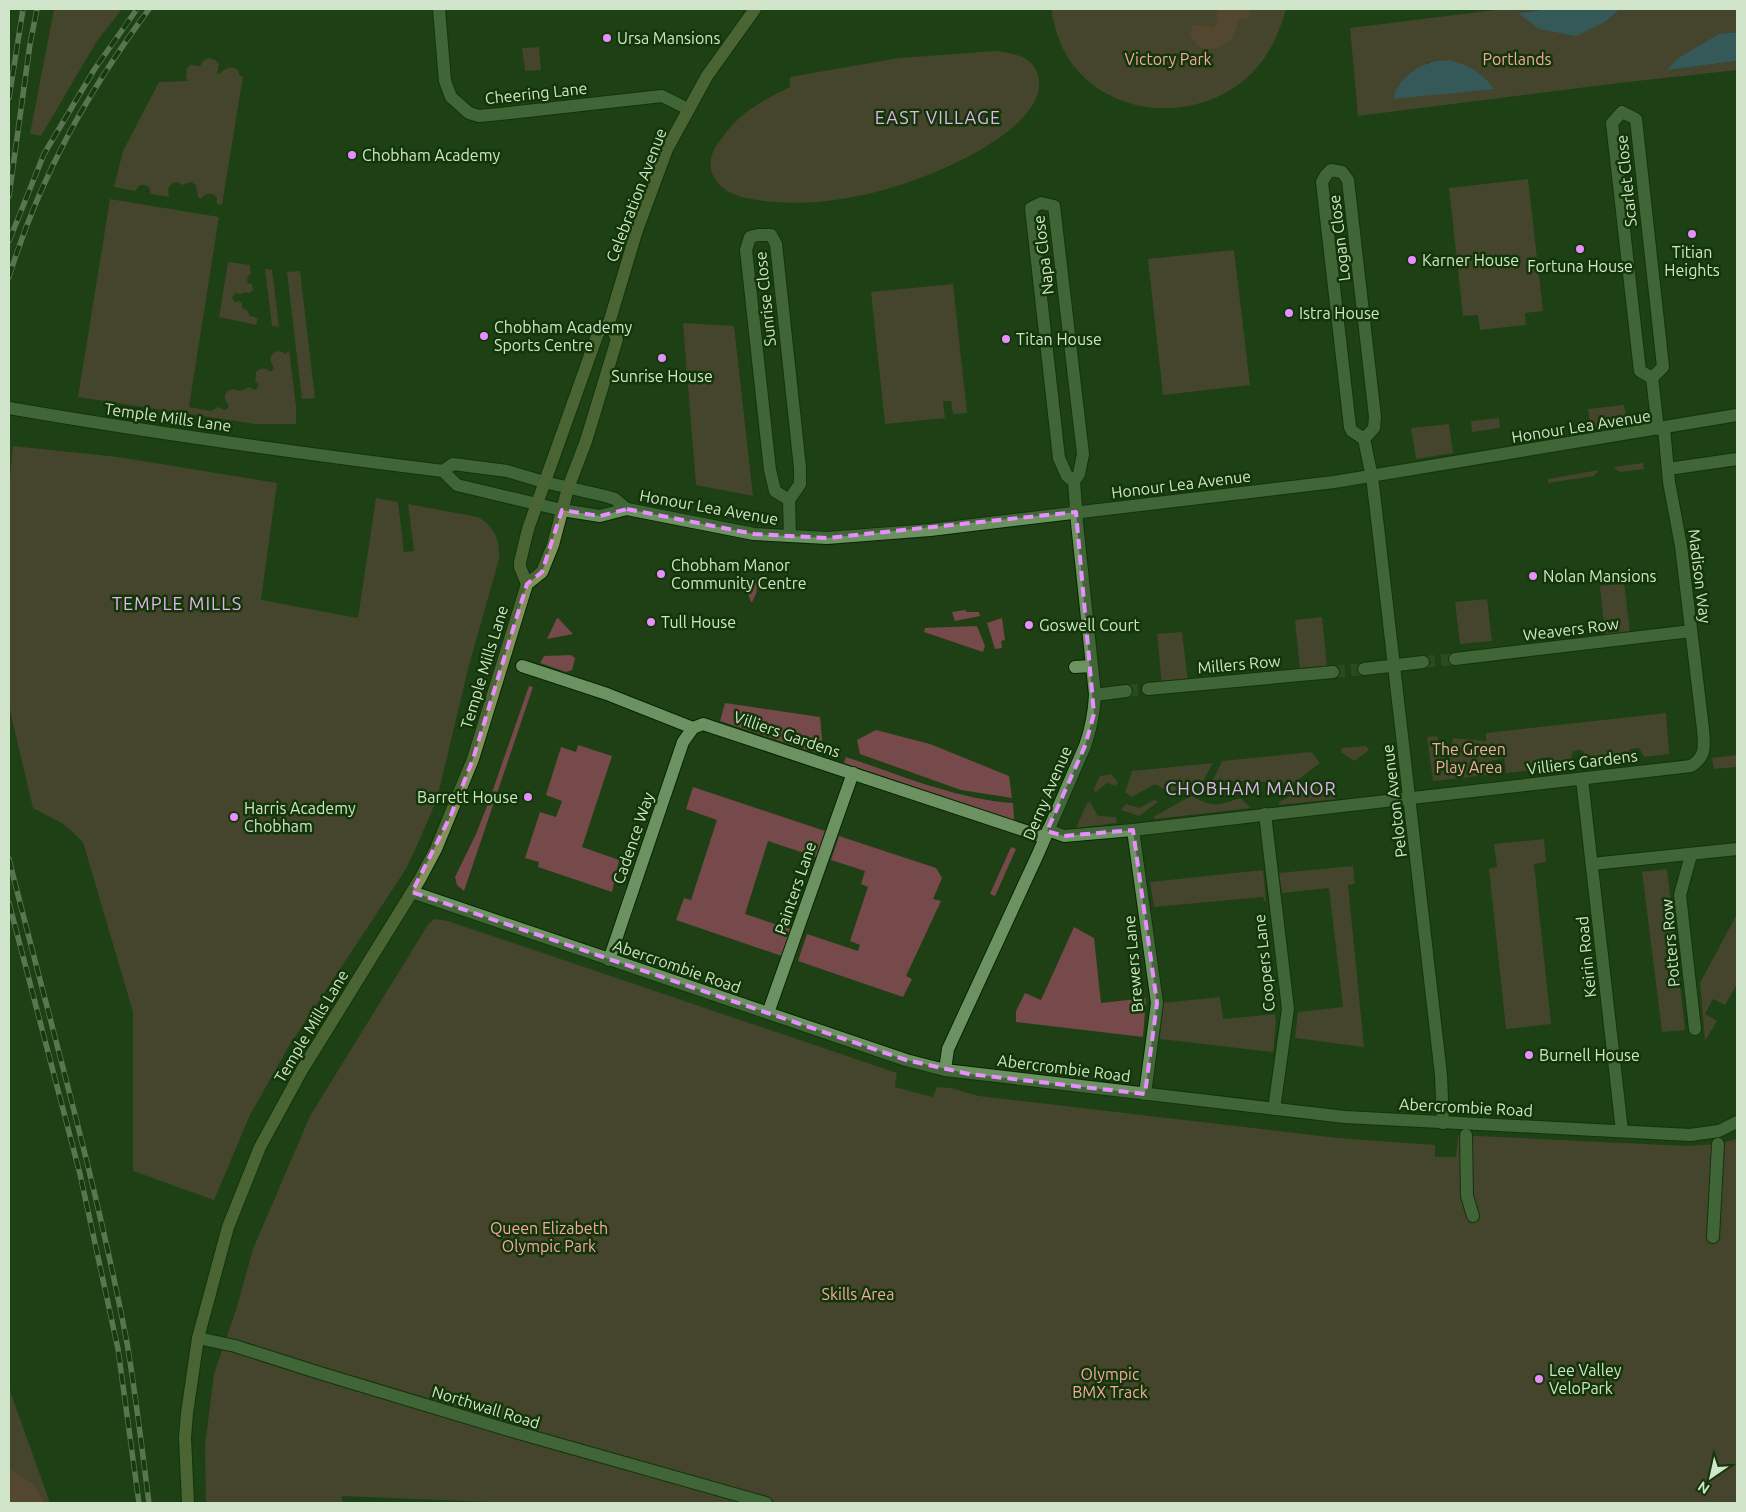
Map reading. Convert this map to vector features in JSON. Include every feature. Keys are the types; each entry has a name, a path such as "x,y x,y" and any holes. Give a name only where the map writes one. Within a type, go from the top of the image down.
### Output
{"street":[{"name":"Cheering Lane","path":"439,9 445,81 451,98 469,113 479,116 662,96 688,109"},
{"name":"Celebration Avenue","path":"544,482 598,333 609,324 650,193 667,149 707,76 755,9"},
{"name":"Scarlet Close","path":"1652,378 1663,367 1636,119 1622,112 1612,123 1635,332 1640,371 1652,378 1661,429"},
{"name":"Logan Close","path":"1364,439 1374,428 1376,417 1348,180 1342,172 1331,170 1326,174 1322,182 1350,427 1352,431 1364,439 1372,477"},
{"name":"Napa Close","path":"1074,481 1067,476 1060,458 1054,412 1031,208 1041,203 1054,206 1083,454 1079,474 1074,481 1076,512"},
{"name":"Sunrise Close","path":"789,500 775,491 770,470 746,250 750,236 771,235 776,244 800,468 800,484 789,500 790,536"},
{"path":"568,488 586,441 617,339 609,324"},
{"name":"Temple Mills Lane","path":"9,408 280,450 443,471 453,464 507,471 568,488 553,545 542,572 527,584 473,758 436,849 412,892 302,1070 260,1147 228,1227 198,1338 186,1421 188,1503"},
{"name":"Honour Lea Avenue","path":"562,510 600,516 626,509 754,534 790,536 827,538 930,530 1372,477 1737,415"},
{"name":"Madison Way","path":"1661,429 1681,546 1703,729 1704,752 1701,758"},
{"path":"1675,468 1737,459"},
{"path":"443,471 457,485 562,510"},
{"name":"Peloton Avenue","path":"1372,477 1410,798 1440,1075 1443,1123"},
{"path":"527,584 520,567 520,562 525,538 544,482"},
{"name":"Honour Lea Avenue","path":"568,488 615,499 626,509"},
{"name":"Derny Avenue","path":"945,1070 948,1049 1046,834 1090,732 1094,714 1095,695 1076,512"},
{"name":"Weavers Row","path":"1455,659 1691,631"},
{"path":"1364,669 1424,662"},
{"name":"Villiers Gardens","path":"522,666 607,694 692,728 706,724 1046,834 1064,836 1133,830 1691,766 1701,758"},
{"path":"1075,667 1092,666"},
{"name":"Millers Row","path":"1148,689 1333,672"},
{"path":"1095,695 1126,691"},
{"name":"Cadence Way","path":"609,960 683,742 692,728"},
{"name":"Painters Lane","path":"768,1013 853,773"},
{"name":"Keirin Road","path":"1582,778 1622,1131"},
{"name":"Coopers Lane","path":"1265,814 1288,1009 1274,1109"},
{"name":"Brewers Lane","path":"1133,830 1157,1003 1145,1094"},
{"path":"1592,864 1737,849"},
{"name":"Potters Row","path":"1691,855 1680,895 1694,1029"},
{"name":"Abercrombie Road","path":"412,892 906,1060 945,1070 1345,1117 1690,1135 1718,1131 1737,1122"},
{"path":"1466,1135 1468,1196 1473,1216"},
{"path":"1713,1237 1718,1144"},
{"name":"Northwall Road","path":"198,1338 235,1346 521,1434 766,1503"}],"highlighted area":[{"path":"627,509 754,534 827,538 1076,512 1094,714 1085,746 1047,831 1064,836 1133,830 1157,1003 1145,1094 969,1074 906,1060 412,892 451,815 473,759 527,584 542,572 562,510 600,516"}],"green space":[{"path":"54,9 122,9 97,41 41,136 30,134"},
{"name":"Victory Park","path":"1051,9 1286,9 1273,45 1263,61 1250,75 1231,90 1209,100 1186,106 1162,108 1139,106 1117,99 1096,87 1078,71 1063,50"},
{"name":"Portlands","path":"1503,9 1549,9 1519,13 1605,22 1620,9 1737,9 1737,32 1719,34 1667,70 1737,61 1737,70 1358,116 1350,28","holes":["1449,60 1495,88 1394,99 1411,73 1429,62"]},
{"path":"539,47 541,70 525,71 522,48"},
{"path":"996,51 1020,56 1034,67 1037,72 1039,87 1034,102 1024,116 1010,130 978,152 949,166 901,185 875,192 849,198 797,203 771,202 739,196 720,185 712,173 711,158 713,152 729,129 744,114 790,87 790,77 899,58"},
{"path":"209,58 219,64 217,73 220,74 225,69 232,68 237,69 240,76 243,76 222,205 217,204 217,198 213,194 206,194 200,199 196,185 191,182 182,185 178,182 172,183 168,189 169,197 151,194 149,187 145,185 140,185 135,191 114,187 123,151 159,82 188,81 186,77 187,68 191,65 200,66 204,60"},
{"path":"1528,179 1543,311 1525,313 1526,325 1480,330 1478,315 1463,316 1449,188"},
{"path":"110,199 219,217 189,407 211,411 218,407 226,410 229,406 225,398 227,392 233,389 241,391 249,387 256,390 259,385 255,381 256,372 264,369 271,372 274,368 270,360 272,355 278,351 286,354 289,350 296,406 296,424 255,424 78,397"},
{"path":"1234,250 1250,385 1163,395 1148,259"},
{"path":"228,262 250,265 251,274 247,280 248,283 252,284 253,291 241,294 235,293 232,298 235,302 240,301 242,303 242,308 247,310 250,316 258,318 256,325 219,317"},
{"path":"265,269 272,270 279,327 272,326"},
{"path":"300,271 315,398 302,399 287,272"},
{"path":"953,284 967,413 953,414 951,401 943,401 945,418 885,424 871,292"},
{"path":"683,323 734,326 753,496 696,485"},
{"path":"1624,405 1627,423 1591,429 1588,409"},
{"path":"1499,418 1500,428 1472,432 1471,421"},
{"path":"1449,424 1453,453 1416,459 1411,428"},
{"name":"Harris Academy Chobham","path":"13,446 118,457 277,483 261,600 358,618 376,498 398,502 404,552 414,551 408,504 478,517 489,525 499,546 499,559 468,669 437,799 419,841 406,869 289,1046 250,1115 214,1200 133,1171 133,1012 83,842 65,825 33,808 9,707 9,488"},
{"path":"1643,463 1644,469 1620,472 1613,467"},
{"path":"1599,470 1594,476 1548,483 1548,479"},
{"path":"742,578 758,579 756,594 752,602"},
{"path":"1624,583 1630,632 1605,635 1600,586"},
{"path":"1487,599 1492,641 1460,644 1455,602"},
{"path":"966,610 966,612 979,612 980,616 955,621 952,612"},
{"path":"1322,617 1327,666 1300,669 1295,620"},
{"path":"557,618 573,634 547,639"},
{"path":"1002,618 1005,640 1001,641 1002,648 995,649 987,623"},
{"path":"977,626 985,646 983,652 924,632 925,628"},
{"path":"1182,632 1188,682 1162,685 1157,634"},
{"path":"571,655 575,658 572,670 566,672 540,663 544,656"},
{"path":"529,686 533,687 464,891 457,885 455,877 476,834 489,801"},
{"path":"725,703 820,717 823,749 834,752 832,758 720,721"},
{"name":"The Green Play Area","path":"1666,713 1669,754 1644,757 1639,748 1630,749 1627,759 1590,763 1582,750 1573,751 1569,766 1506,773 1504,758 1491,761 1488,775 1433,781 1427,737 1437,736 1441,752 1451,751 1453,738 1486,741 1486,733"},
{"path":"876,730 930,744 1009,776 1012,798 961,790 860,754 857,740"},
{"path":"578,745 612,756 582,847 619,860 612,892 538,867 539,862 525,858 540,812 556,817 562,801 546,795 561,747 576,752"},
{"path":"1366,746 1369,750 1354,761 1341,752 1342,748"},
{"path":"1311,752 1320,763 1294,783 1213,780 1222,761"},
{"path":"1737,755 1737,767 1714,769 1712,758"},
{"path":"846,757 970,797 1013,803 1014,820 844,763"},
{"path":"1213,763 1203,781 1172,794 1157,785 1153,785 1132,797 1125,792 1132,771"},
{"path":"1111,774 1118,782 1116,786 1107,783 1095,793 1094,789 1100,776"},
{"path":"1312,784 1337,799 1279,805 1279,802"},
{"path":"693,787 825,831 816,857 768,841 745,914 790,929 782,956 676,920 684,898 691,900 717,820 686,809"},
{"path":"1191,796 1210,804 1225,803 1240,798 1251,808 1155,819 1153,817"},
{"path":"1154,800 1158,802 1139,816 1121,810 1126,804 1139,808"},
{"path":"1090,802 1098,816 1116,817 1117,823 1076,828 1087,803"},
{"path":"839,836 936,868 942,878 933,899 941,901 906,976 912,979 903,997 798,961 807,934 858,951 860,945 850,941 868,887 861,884 865,871 831,860"},
{"path":"1544,839 1546,862 1534,864 1551,1024 1506,1029 1489,869 1497,867 1494,844"},
{"path":"1011,847 1016,849 995,896 990,894"},
{"path":"1353,866 1355,884 1348,885 1364,1047 1295,1038 1298,1012 1343,1007 1329,888 1282,893 1279,873"},
{"path":"1667,869 1685,1030 1662,1032 1642,872"},
{"path":"1263,870 1266,901 1264,901 1263,897 1154,907 1150,882"},
{"path":"1737,914 1737,984 1725,1005 1713,999 1705,1014 1717,1021 1705,1041 1700,983"},
{"name":"Queen Elizabeth Olympic Park","path":"435,919 448,921 897,1073 895,1087 933,1097 937,1087 951,1088 979,1096 1338,1138 1435,1145 1435,1157 1456,1157 1458,1135 1687,1146 1718,1144 1737,1139 1737,1503 515,1503 342,1496 342,1503 206,1503 205,1445 214,1374 237,1307 253,1249 310,1116 429,923"},
{"path":"1074,927 1094,938 1101,1003 1146,998 1143,1037 1016,1022 1016,1011 1025,993 1041,1000"},
{"path":"1220,997 1223,1019 1275,1014 1273,1052 1160,1039 1162,1003"},
{"path":"9,1388 50,1503 45,1503 34,1484 9,1468"}],"shaded area":[{"path":"1218,9 1250,9 1248,19 1238,20 1233,39 1221,46 1204,49 1194,41 1190,34 1193,25 1214,27"},
{"path":"9,1468 34,1484 45,1503 9,1503"}],"water":[{"path":"1549,9 1620,9 1605,22 1576,36 1539,29 1518,13"},
{"path":"1737,32 1737,61 1667,70 1677,59 1719,34"},
{"path":"1449,60 1475,70 1495,89 1394,99 1401,82 1412,72 1431,62"}],"tunnel":[{"path":"1423,662 1455,659"},
{"path":"1333,672 1364,669"},
{"path":"1126,691 1148,689"}],"railway":[{"path":"9,98 23,9"},
{"path":"9,196 30,44 37,9"},
{"path":"9,241 44,154 94,70 137,9"},
{"path":"9,277 35,204 67,137 105,72 149,9"},
{"path":"9,859 87,1161 115,1282 127,1343 149,1503"},
{"path":"9,903 80,1174 118,1349 139,1503"}],"place":[{"name":"Ursa Mansions","path":"607,38"},
{"name":"Chobham Academy","path":"352,155"},
{"name":"Titian Heights","path":"1692,234"},
{"name":"Fortuna House","path":"1580,249"},
{"name":"Karner House","path":"1412,260"},
{"name":"Istra House","path":"1289,313"},
{"name":"Chobham Academy Sports Centre","path":"484,336"},
{"name":"Titan House","path":"1006,339"},
{"name":"Sunrise House","path":"662,358"},
{"name":"Chobham Manor Community Centre","path":"661,574"},
{"name":"Nolan Mansions","path":"1533,576"},
{"name":"Tull House","path":"651,622"},
{"name":"Goswell Court","path":"1029,625"},
{"name":"Barrett House","path":"528,797"},
{"name":"Harris Academy Chobham","path":"234,817"},
{"name":"Burnell House","path":"1529,1055"},
{"name":"Lee Valley VeloPark","path":"1539,1379"}],"district":[{"name":"EAST VILLAGE","path":"938,118"},
{"name":"TEMPLE MILLS","path":"177,604"},
{"name":"CHOBHAM MANOR","path":"1251,789"}],"park label":[{"name":"Skills Area","path":"858,1294"},
{"name":"Olympic BMX Track","path":"1110,1383"}]}
